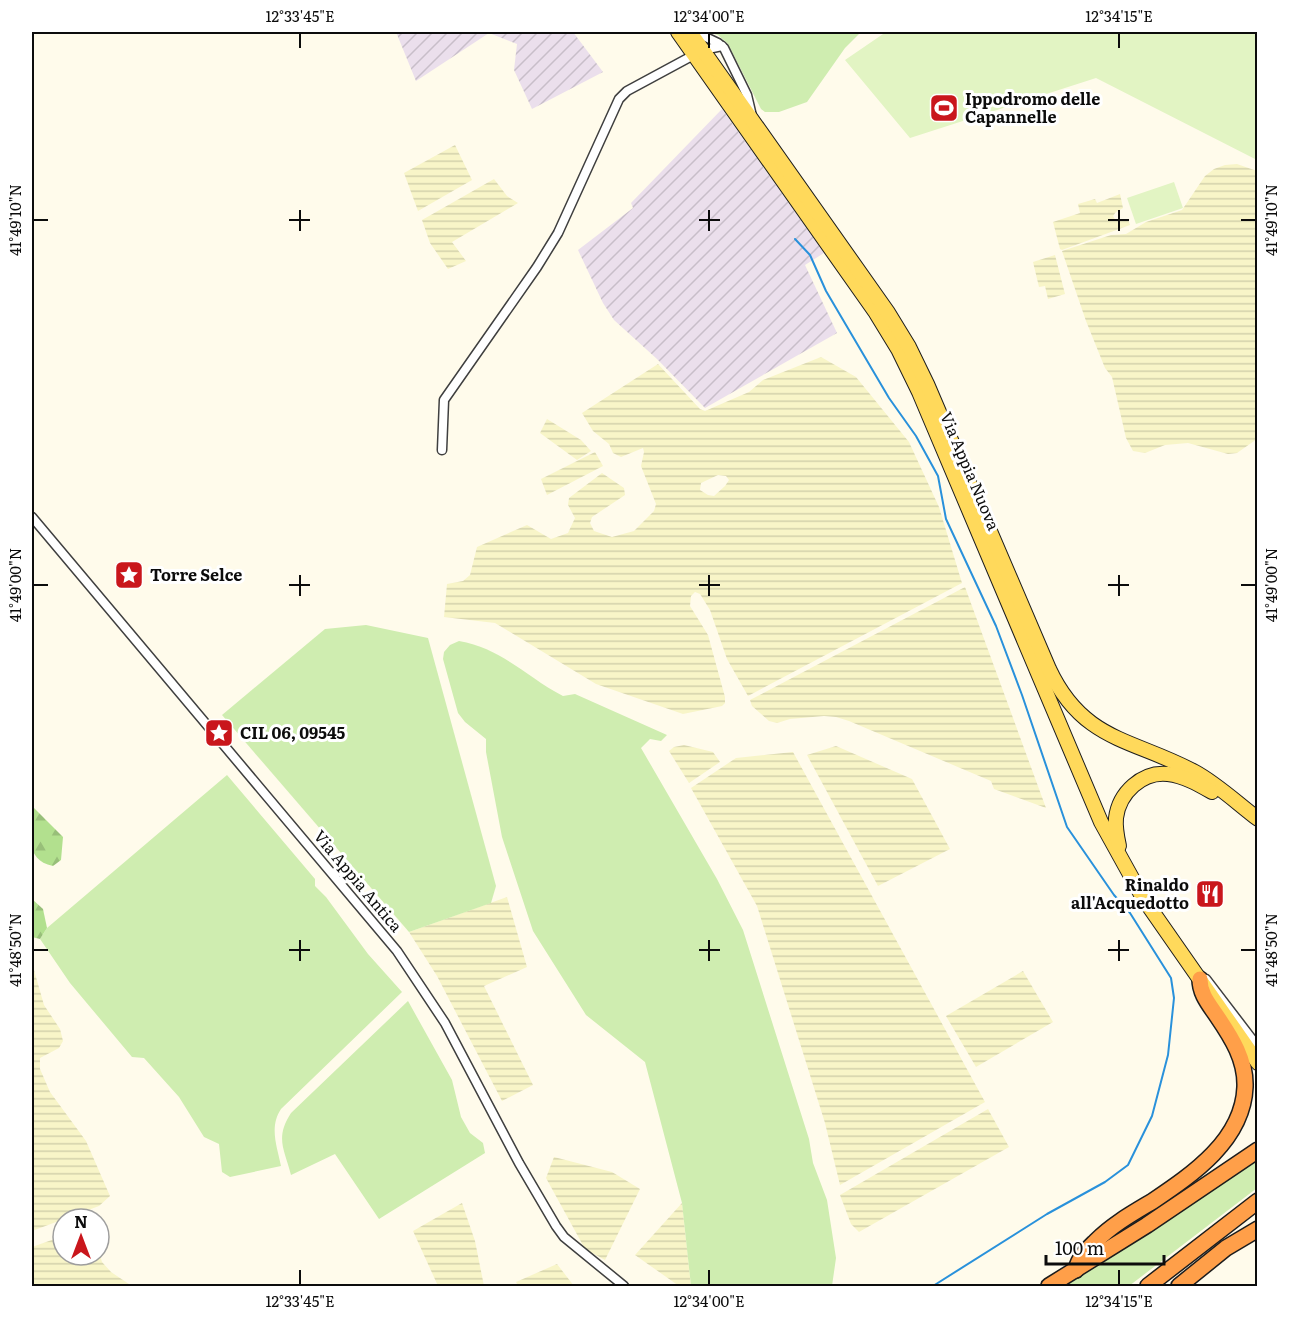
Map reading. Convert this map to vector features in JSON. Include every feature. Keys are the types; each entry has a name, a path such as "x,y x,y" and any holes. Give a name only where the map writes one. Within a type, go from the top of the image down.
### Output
{"highway":[{"path":"1076,1270 1078,1260 1104,1233 1171,1188 1213,1154 1229,1135 1239,1117 1245,1088 1241,1058 1225,1027 1200,991 1200,979"},
{"path":"1049,1287 1147,1225 1257,1150"},
{"path":"1148,1287 1257,1201"},
{"path":"1179,1287 1226,1248 1257,1229"}],"main road":[{"name":"Via Appia Nuova","path":"678,32 698,52 752,117 887,311 909,347 1061,692 1077,711 1103,731 1203,776 1257,819"},
{"name":"Via Appia Nuova","path":"690,32 698,52 881,320 902,355 1090,798 1143,898 1257,1063"},
{"path":"1123,863 1116,829 1117,814 1124,797 1140,780 1156,774 1170,774 1213,793 1223,792"}],"street":[{"path":"695,32 722,46 746,92 752,117"},
{"path":"442,450 444,400 537,267 558,233 619,99 627,91 698,52 722,46"},
{"name":"Via Appia Antica","path":"32,517 397,951 445,1023 519,1163 556,1226 564,1237 624,1287"},
{"name":"Via Appia Nuova","path":"1181,952 1216,990 1257,1047"}],"shaded area":[{"path":"396,32 573,32 603,72 532,109 514,70 517,44 489,33 416,81"},
{"path":"722,109 824,253 805,265 837,333 705,408 657,359 614,320 603,303 578,250 633,208 631,203"},
{"path":"455,145 472,180 418,211 404,173"},
{"path":"1237,164 1257,171 1257,439 1237,453 1228,454 1188,443 1165,445 1145,453 1133,451 1126,438 1112,377 1105,368 1086,321 1062,251 1111,235 1126,234 1146,222 1182,210 1205,176 1214,169"},
{"path":"494,179 507,196 518,203 452,242 466,261 448,269 430,243 422,220"},
{"path":"1120,194 1123,208 1113,216 1116,221 1128,219 1130,225 1060,249 1053,222 1080,213 1078,204 1095,199 1097,203"},
{"path":"1055,255 1065,294 1048,299 1045,286 1039,287 1033,262"},
{"path":"821,357 856,377 909,442 939,507 962,583 748,696 727,659 710,610 700,594 695,592 691,596 690,606 708,635 725,703 722,706 683,714 596,684 495,623 444,617 447,584 463,581 470,575 477,547 527,525 551,539 568,533 575,518 568,505 569,498 602,473 624,488 625,495 592,517 590,523 594,531 612,537 634,531 654,511 656,504 641,466 643,448 621,457 613,453 609,444 593,431 582,413 658,364 700,409 705,411 749,392 763,380","holes":["718,475 726,476 729,480 714,496 700,490 701,483"]},
{"path":"547,419 581,440 591,451 577,460 540,433"},
{"path":"595,452 603,466 547,495 541,479"},
{"path":"965,587 1046,808 994,789 991,781 849,721 824,716 790,719 777,723 769,721 752,706 750,700"},
{"path":"684,745 713,752 720,762 689,783 669,751 674,747"},
{"path":"836,746 912,779 950,849 878,886 807,755"},
{"path":"793,752 985,1102 840,1185 825,1123 757,906 691,788 736,758"},
{"path":"507,897 527,967 484,986 533,1085 502,1101 437,976 409,932"},
{"path":"32,963 44,1005 60,1029 63,1041 59,1048 40,1058 40,1069 50,1092 86,1141 110,1196 96,1207 51,1207 51,1224 32,1231"},
{"path":"1023,971 1053,1022 976,1067 946,1016"},
{"path":"988,1109 1009,1147 859,1232 851,1224 840,1195"},
{"path":"554,1157 612,1172 640,1189 605,1260 585,1249 546,1178"},
{"path":"462,1203 475,1241 484,1286 438,1286 413,1231"},
{"path":"682,1203 691,1286 679,1286 635,1255"},
{"path":"51,1240 51,1267 106,1267 132,1286 32,1286 32,1247"},
{"path":"557,1264 574,1286 518,1286 516,1282"}],"green space":[{"path":"707,32 861,32 845,48 807,102 779,112 765,112 761,109 728,44 718,35"},
{"name":"Ippodromo delle Capannelle","path":"886,32 1257,32 1257,160 1096,78 910,138 845,60"},
{"path":"1174,182 1183,208 1136,224 1127,198"},
{"path":"366,625 428,638 496,886 491,903 409,932 222,715 325,629"},
{"path":"459,641 488,650 563,696 575,694 667,735 661,741 650,739 641,748 717,879 743,930 809,1139 813,1163 827,1200 836,1258 832,1286 691,1286 682,1203 645,1062 586,1015 533,931 502,837 486,752 486,739 465,722 458,713 443,659 444,652 450,645"},
{"path":"227,775 315,879 315,886 326,897 368,954 402,992 281,1109 275,1123 275,1130 281,1166 230,1177 222,1172 219,1144 204,1137 179,1097 144,1058 132,1057 70,983 40,939 47,928"},
{"path":"32,806 63,837 61,860 53,866 43,863 33,851 30,834"},
{"path":"32,899 43,909 47,928 40,939 32,937"},
{"path":"408,1001 452,1080 461,1117 470,1133 483,1143 485,1153 379,1219 335,1154 291,1175 282,1136 291,1113"},
{"path":"1257,1158 1257,1188 1129,1286 1064,1286 1189,1206"}],"waterway":[{"path":"795,239 810,255 826,291 889,398 916,436 938,476 946,519 996,626 1067,827 1114,895 1130,913 1171,978 1174,998 1168,1055 1152,1116 1128,1165 1105,1182 1047,1214 933,1286"}],"place":[{"name":"Ippodromo delle Capannelle","path":"944,108"},
{"name":"Torre Selce","path":"129,575"},
{"name":"CIL 06, 09545","path":"219,733"},
{"name":"Rinaldo all'Acquedotto","path":"1210,894"}]}
